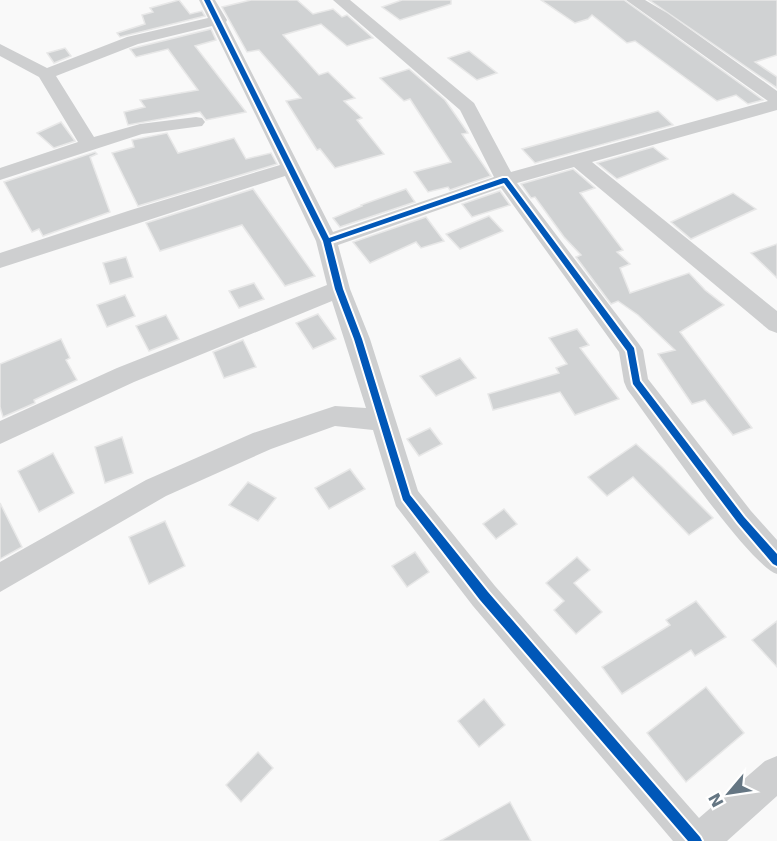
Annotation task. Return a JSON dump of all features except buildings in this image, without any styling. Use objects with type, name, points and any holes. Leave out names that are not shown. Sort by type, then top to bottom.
[{"type":"street","points":[[207,0],[219,20],[327,241],[339,289],[358,339],[406,497],[484,596],[698,841],[777,773]]},
{"type":"street","points":[[341,0],[468,107],[505,180],[631,350],[636,382],[741,519],[777,561]]},
{"type":"street","points":[[634,0],[662,16],[777,99]]},
{"type":"street","points":[[46,74],[133,40],[219,20]]},
{"type":"street","points":[[0,49],[46,74],[89,145]]},
{"type":"street","points":[[327,241],[505,180],[777,104]]},
{"type":"street","points":[[0,174],[140,129],[196,122]]},
{"type":"street","points":[[578,160],[777,324]]},
{"type":"street","points":[[0,261],[138,215],[292,168]]},
{"type":"street","points":[[0,433],[61,403],[163,359],[339,289]]},
{"type":"street","points":[[0,578],[156,488],[262,441],[334,416],[383,420]]},
{"type":"cycle path","points":[[207,0],[327,241],[339,289],[358,339],[406,497],[484,596],[696,841]]},
{"type":"cycle path","points":[[327,241],[505,180],[631,350],[636,382],[741,520],[777,561]]}]
